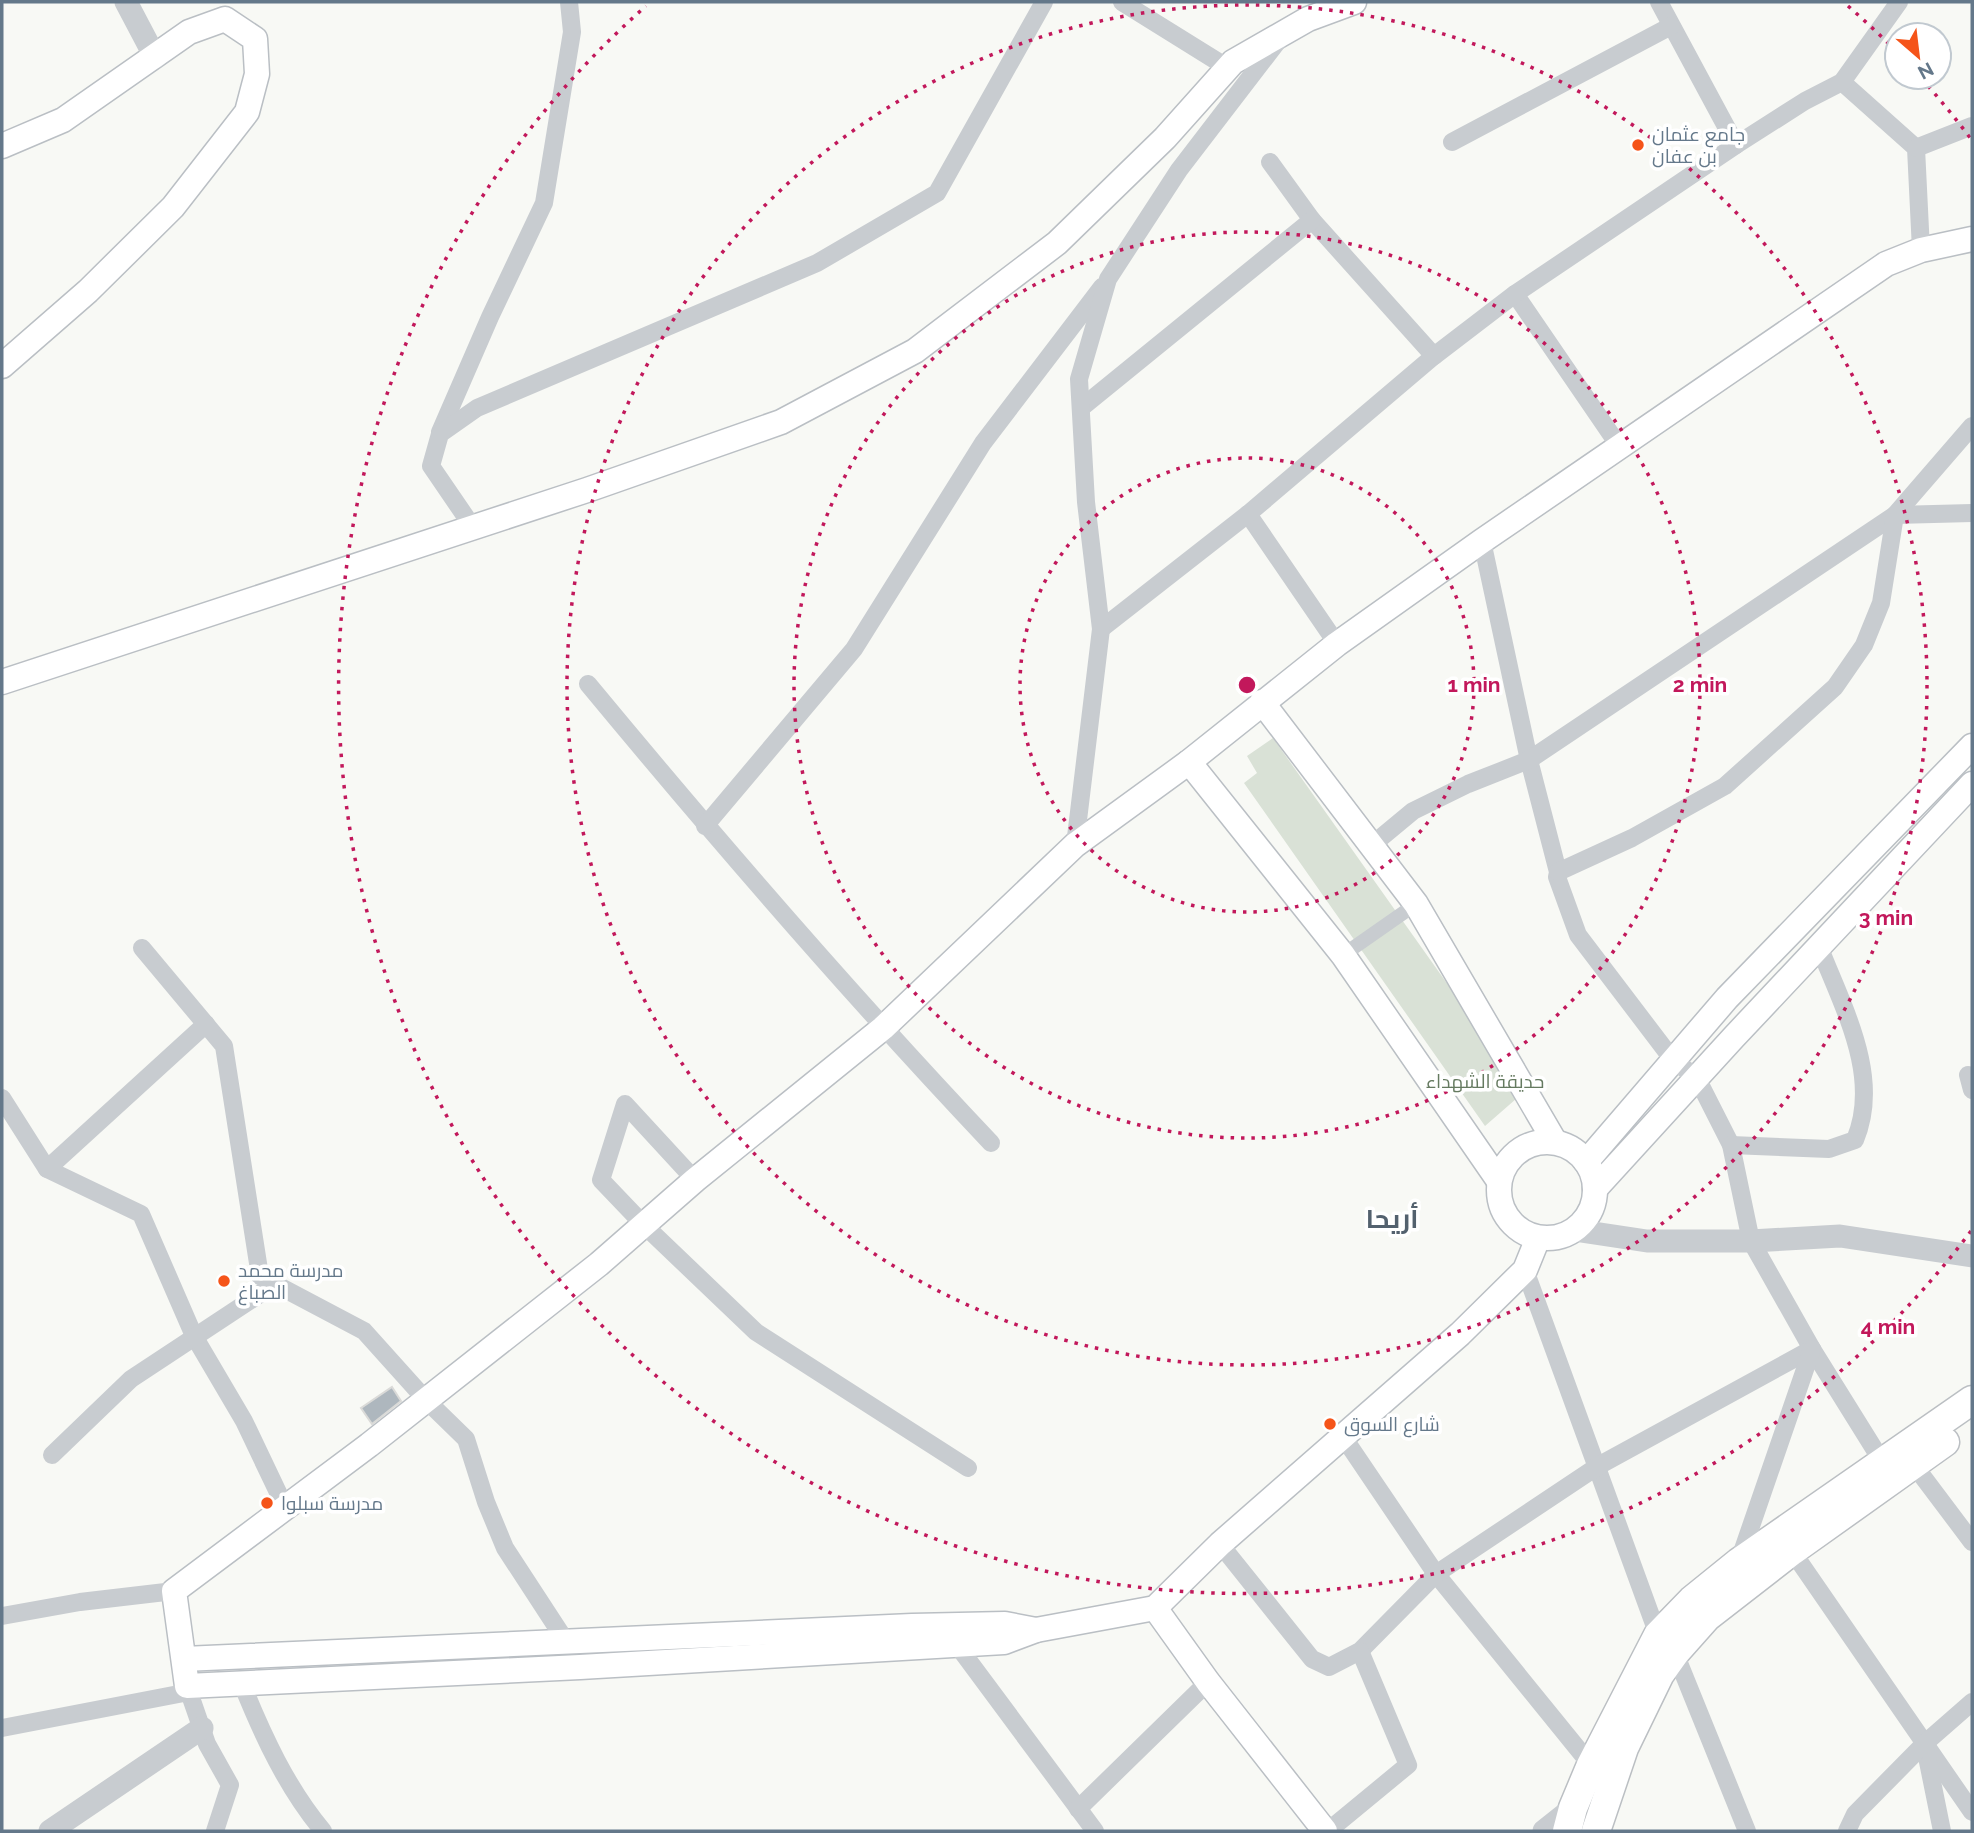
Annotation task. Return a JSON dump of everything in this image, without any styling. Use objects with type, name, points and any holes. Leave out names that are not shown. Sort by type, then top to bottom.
[{"type":"main road","points":[[2,682],[234,608],[781,422],[915,351],[1058,243],[1165,138],[1234,62],[1308,19],[1354,2]]},
{"type":"main road","points":[[2,146],[63,120],[189,32],[225,19],[255,39],[257,74],[247,112],[173,207],[88,291],[2,366]]},
{"type":"main road","points":[[1538,1238],[1525,1270],[1460,1334],[1220,1544],[1155,1608],[1036,1630],[1004,1642],[188,1689],[174,1591],[426,1400],[599,1264],[695,1181],[883,1028],[1075,845],[1189,762],[1336,644],[1886,264],[1921,250],[1972,239]]},
{"type":"main road","points":[[1262,702],[1416,904],[1555,1142]]},
{"type":"main road","points":[[1586,1162],[1737,989],[1972,746]]},
{"type":"main road","points":[[1189,762],[1343,955],[1499,1181]]},
{"type":"main road","points":[[1595,1189],[1972,784]]},
{"type":"main road","points":[[1555,1142],[1569,1147],[1586,1162],[1595,1189],[1592,1210],[1583,1223],[1554,1238],[1538,1238],[1524,1234],[1511,1224],[1502,1211],[1498,1196],[1504,1167],[1513,1155],[1526,1146],[1555,1142]]},
{"type":"main road","points":[[1570,1819],[1591,1765],[1692,1600],[1739,1562],[1972,1400]]},
{"type":"main road","points":[[1596,1831],[1624,1748],[1660,1674],[1667,1644],[1707,1618],[1792,1551],[1972,1422]]},
{"type":"main road","points":[[1155,1608],[1208,1682],[1326,1831]]},
{"type":"main road","points":[[184,1659],[912,1626],[1005,1624],[1036,1630]]},
{"type":"street","points":[[126,2],[155,57]]},
{"type":"street","points":[[472,526],[431,466],[440,434],[490,317],[544,203],[572,32],[569,2]]},
{"type":"street","points":[[440,434],[477,408],[817,263],[937,193],[1044,2]]},
{"type":"street","points":[[1122,2],[1228,68]]},
{"type":"street","points":[[1659,2],[1736,145]]},
{"type":"street","points":[[1101,629],[1248,514],[1434,356],[1515,294],[1736,145],[1805,101],[1842,82],[1899,2]]},
{"type":"street","points":[[1452,142],[1671,26]]},
{"type":"street","points":[[705,826],[854,649],[984,443],[1108,279],[1179,170],[1284,33]]},
{"type":"street","points":[[1842,82],[1916,148],[1921,250]]},
{"type":"street","points":[[1916,148],[1972,126]]},
{"type":"street","points":[[1270,162],[1312,220],[1434,356]]},
{"type":"street","points":[[1081,408],[1312,220]]},
{"type":"street","points":[[1075,845],[1101,629],[1086,502],[1079,379],[1108,279]]},
{"type":"street","points":[[1515,294],[1619,446]]},
{"type":"street","points":[[1372,845],[1413,811],[1468,784],[1529,760],[1895,515],[1972,426]]},
{"type":"street","points":[[1895,515],[1972,513]]},
{"type":"street","points":[[1248,514],[1336,644]]},
{"type":"street","points":[[1558,872],[1632,838],[1724,786],[1835,687],[1864,645],[1881,603],[1895,515]]},
{"type":"street","points":[[1482,541],[1557,877],[1578,935],[1673,1060],[1697,1078],[1731,1145],[1751,1241],[1812,1349],[1884,1463]]},
{"type":"street","points":[[588,684],[705,826],[883,1028],[991,1143]]},
{"type":"street","points":[[1343,955],[1416,904]]},
{"type":"street","points":[[1731,1145],[1829,1149],[1855,1140],[1862,1122],[1864,1100],[1860,1054],[1819,946]]},
{"type":"street","points":[[142,948],[225,1046],[260,1276],[364,1331],[426,1400],[466,1438],[486,1502],[505,1548],[567,1643]]},
{"type":"street","points":[[47,1168],[206,1024]]},
{"type":"street","points":[[2,1098],[47,1168],[141,1214],[194,1336],[244,1421],[285,1507]]},
{"type":"street","points":[[695,1181],[625,1104],[601,1180],[756,1332],[968,1468]]},
{"type":"street","points":[[1574,1230],[1647,1241],[1751,1241],[1840,1237],[1972,1256]]},
{"type":"street","points":[[1525,1270],[1667,1644],[1747,1831]]},
{"type":"street","points":[[52,1455],[131,1379],[275,1284]]},
{"type":"street","points":[[1220,1544],[1312,1658],[1329,1667],[1360,1651],[1436,1574],[1598,1466],[1812,1349]]},
{"type":"street","points":[[1739,1562],[1812,1349]]},
{"type":"street","points":[[1344,1438],[1436,1574],[1591,1765]]},
{"type":"street","points":[[1914,1465],[1972,1542]]},
{"type":"street","points":[[1792,1551],[1972,1812]]},
{"type":"street","points":[[2,1616],[80,1602],[174,1591]]},
{"type":"street","points":[[957,1645],[1095,1831]]},
{"type":"street","points":[[1326,1831],[1408,1765],[1360,1651]]},
{"type":"street","points":[[1078,1809],[1208,1682]]},
{"type":"street","points":[[242,1684],[262,1736],[309,1814],[323,1831]]},
{"type":"street","points":[[2,1728],[188,1689],[207,1744],[230,1785],[215,1831]]},
{"type":"street","points":[[1847,1831],[1855,1814],[1924,1744],[1972,1702]]},
{"type":"street","points":[[50,1831],[202,1728]]},
{"type":"street","points":[[1924,1744],[1942,1831]]},
{"type":"street","points":[[1544,1831],[1570,1819]]},
{"type":"green space","name":"حديقة الشهداء","points":[[1273,738],[1524,1092],[1485,1126],[1244,783],[1257,773],[1247,756]]},
{"type":"building","points":[[392,1387],[401,1401],[372,1424],[361,1408]]},
{"type":"place","name":"جامع عثمان بن عفان","points":[[1638,145]]},
{"type":"place","name":"مدرسة محمد الصباغ","points":[[224,1281]]},
{"type":"place","name":"شارع السوق","points":[[1330,1424]]},
{"type":"place","name":"مدرسة سبلوا","points":[[267,1503]]},
{"type":"district","name":"أريحا","points":[[1392,1219]]}]
